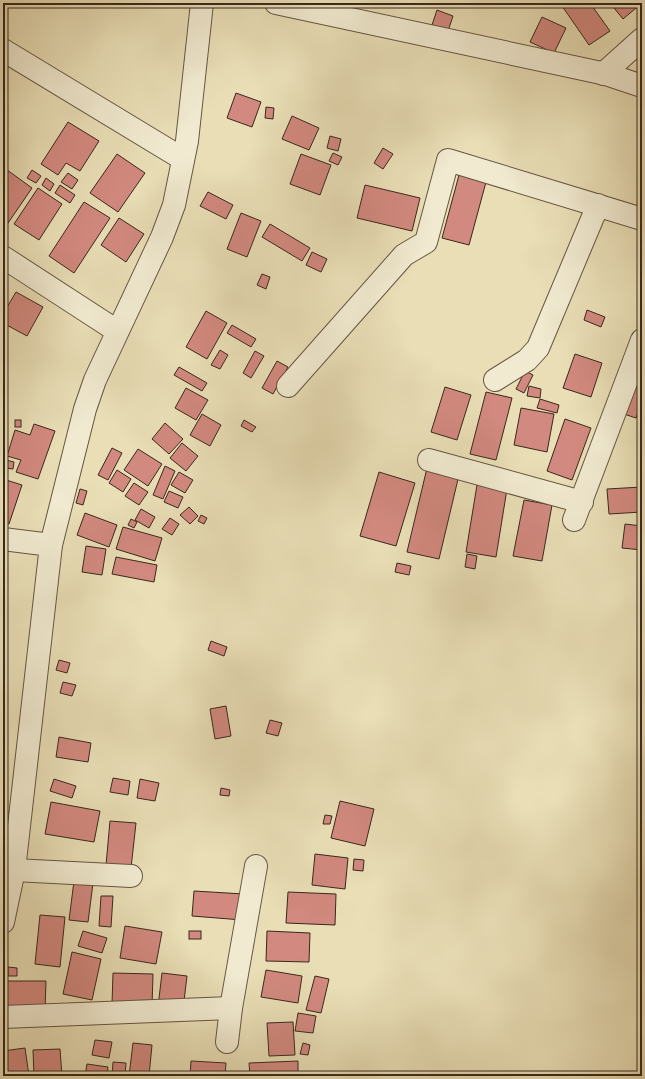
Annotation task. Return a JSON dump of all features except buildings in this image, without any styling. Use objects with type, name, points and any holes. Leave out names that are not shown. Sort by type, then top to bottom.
[{"type":"street","points":[[3,922],[14,870],[52,545],[85,409],[95,380],[162,237],[174,205],[187,141],[202,3]]},
{"type":"street","points":[[276,3],[603,74],[642,86]]},
{"type":"street","points":[[603,74],[642,39]]},
{"type":"street","points":[[3,50],[183,159]]},
{"type":"street","points":[[288,386],[404,255],[426,242],[448,160],[642,219]]},
{"type":"street","points":[[496,380],[527,360],[538,348],[598,205]]},
{"type":"street","points":[[3,257],[117,331]]},
{"type":"street","points":[[429,460],[578,511],[642,340]]},
{"type":"street","points":[[3,539],[52,545]]},
{"type":"street","points":[[227,1042],[231,1008],[256,866]]},
{"type":"street","points":[[14,870],[131,876]]},
{"type":"street","points":[[3,1017],[231,1008]]}]
